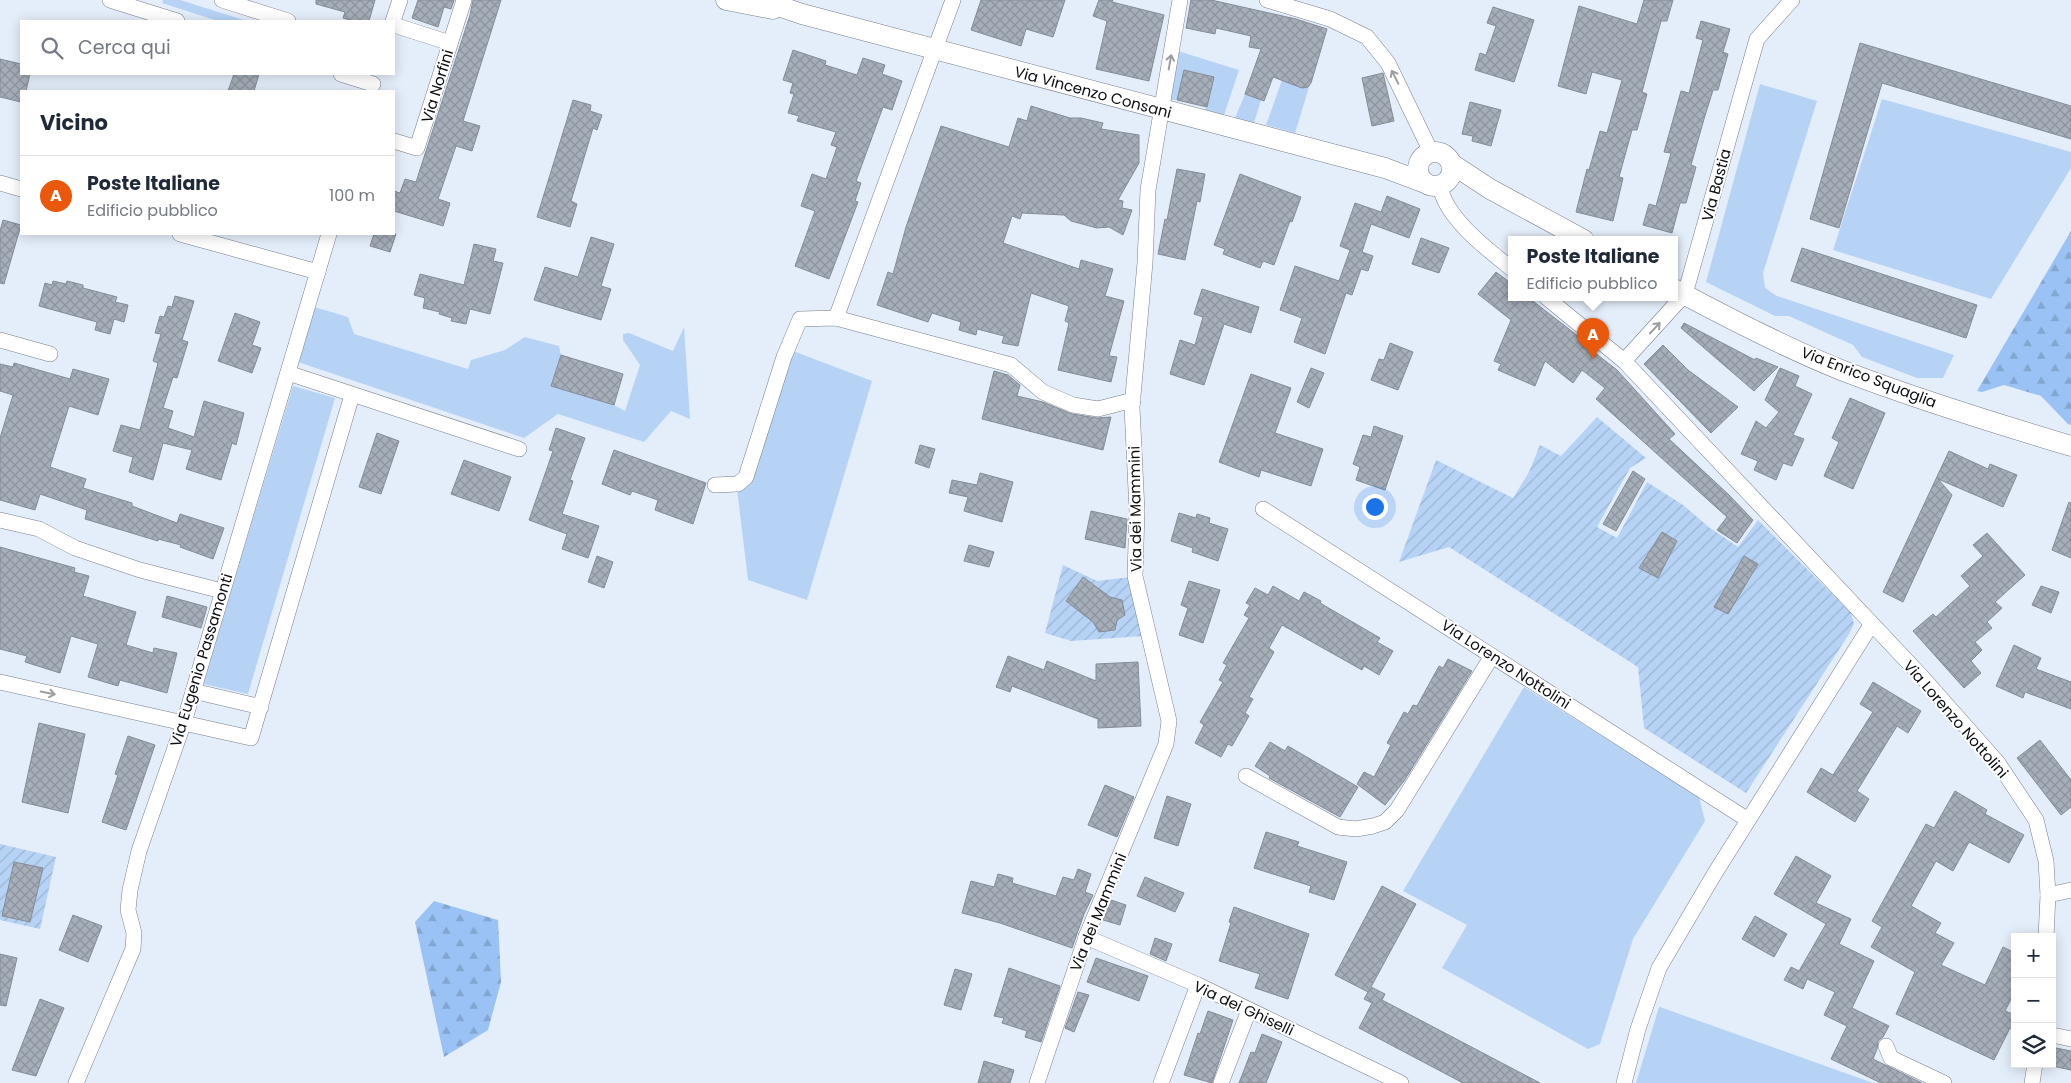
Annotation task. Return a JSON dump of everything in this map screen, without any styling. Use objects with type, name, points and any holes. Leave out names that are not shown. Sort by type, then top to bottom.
[{"type":"street","points":[[110,0],[149,6],[175,20]]},
{"type":"street","points":[[222,0],[285,20]]},
{"type":"street","points":[[393,20],[400,0]]},
{"type":"street","name":"Via Norfini","points":[[395,141],[417,148],[464,0]]},
{"type":"street","name":"Via Vincenzo Consani","points":[[726,0],[804,7]]},
{"type":"street","name":"Via Vincenzo Consani","points":[[761,0],[804,7],[935,50],[1161,110],[1385,168],[1441,178]]},
{"type":"street","points":[[836,318],[953,0]]},
{"type":"street","name":"Via dei Mammini","points":[[1037,1083],[1086,937],[1166,744],[1169,721],[1135,576],[1137,510],[1133,400],[1145,263],[1148,190],[1180,0]]},
{"type":"street","points":[[1267,0],[1330,19],[1367,37],[1388,63],[1415,122],[1426,156],[1419,174],[1483,185],[1577,236]]},
{"type":"street","name":"Via Bastia","points":[[1680,292],[1757,39],[1792,0]]},
{"type":"street","points":[[395,25],[450,43]]},
{"type":"street","points":[[345,75],[374,83]]},
{"type":"street","points":[[1426,156],[1442,154],[1449,160],[1441,178],[1441,195],[1456,218],[1508,265]]},
{"type":"street","name":"Via Vincenzo Consani","points":[[1385,168],[1404,166],[1426,156]]},
{"type":"street","points":[[0,182],[20,189]]},
{"type":"street","points":[[184,235],[318,272]]},
{"type":"street","name":"Via Eugenio Passamonti","points":[[76,1083],[133,949],[134,933],[128,910],[132,880],[139,851],[184,722],[329,235]]},
{"type":"street","name":"Via Enrico Squaglia","points":[[1680,292],[1738,322],[1839,369],[1908,395],[2071,446]]},
{"type":"street","name":"Via Lorenzo Nottolini","points":[[1550,301],[1624,362],[1923,678],[1998,763],[2036,820],[2046,861],[2048,895],[2046,933]]},
{"type":"street","name":"Via Bastia","points":[[1624,362],[1673,301]]},
{"type":"street","points":[[715,485],[738,484],[746,477],[784,357],[800,319],[836,318],[1011,365],[1043,392],[1073,406],[1098,410],[1133,400]]},
{"type":"street","points":[[0,340],[50,354]]},
{"type":"street","points":[[288,374],[519,449]]},
{"type":"street","points":[[0,682],[251,738],[352,395]]},
{"type":"street","name":"Via Lorenzo Nottolini","points":[[1263,509],[1748,820]]},
{"type":"street","points":[[0,520],[39,529],[75,548],[140,570],[222,591]]},
{"type":"street","points":[[1624,1083],[1638,1029],[1659,968],[1748,820],[1871,625]]},
{"type":"street","points":[[1246,776],[1338,827],[1356,829],[1385,822],[1397,810],[1492,656]]},
{"type":"street","points":[[193,691],[260,707]]},
{"type":"street","points":[[2048,895],[2071,890]]},
{"type":"street","name":"Via dei Ghiselli","points":[[1086,937],[1198,985],[1401,1083]]},
{"type":"street","points":[[1161,1083],[1198,985]]},
{"type":"street","points":[[1221,1083],[1248,1010]]},
{"type":"street","points":[[2056,1035],[2071,1039]]},
{"type":"street","points":[[1886,1046],[1891,1058],[1944,1083]]},
{"type":"street","points":[[2032,1083],[2034,1068]]},
{"type":"shaded area","points":[[163,0],[180,0],[244,20],[215,20],[162,3]]},
{"type":"shaded area","points":[[1178,51],[1239,70],[1224,115],[1205,111],[1213,77],[1184,71],[1177,100],[1168,100]]},
{"type":"shaded area","points":[[1282,80],[1310,84],[1295,133],[1266,125]]},
{"type":"shaded area","points":[[1760,84],[1817,101],[1763,273],[1765,288],[1777,296],[1954,355],[1943,378],[1917,378],[1862,357],[1853,345],[1789,316],[1775,316],[1706,282]]},
{"type":"shaded area","points":[[1245,94],[1261,100],[1254,123],[1235,118]]},
{"type":"shaded area","points":[[1882,99],[2071,152],[2071,168],[1991,299],[1833,250]]},
{"type":"shaded area","points":[[314,307],[348,317],[354,334],[468,369],[471,360],[505,350],[525,337],[559,346],[561,355],[551,386],[614,405],[625,411],[640,365],[623,340],[623,334],[629,333],[673,351],[684,327],[690,419],[671,411],[644,442],[558,414],[524,438],[298,362]]},
{"type":"shaded area","points":[[793,351],[872,381],[807,600],[748,580],[737,489]]},
{"type":"shaded area","points":[[293,386],[335,398],[248,694],[203,684]]},
{"type":"shaded area","points":[[1597,417],[1646,458],[1630,468],[1597,527],[1617,538],[1647,482],[1683,505],[1710,528],[1738,547],[1758,520],[1851,613],[1854,624],[1849,634],[1746,793],[1644,728],[1638,667],[1449,547],[1399,562],[1436,460],[1513,498],[1529,472],[1540,445],[1561,456]]},
{"type":"shaded area","points":[[1063,565],[1097,581],[1131,577],[1144,636],[1071,641],[1045,633]]},
{"type":"shaded area","points":[[1524,687],[1699,797],[1705,821],[1633,939],[1600,1044],[1588,1049],[1442,968],[1467,925],[1403,891]]},
{"type":"shaded area","points":[[0,844],[56,857],[40,929],[0,920]]},
{"type":"shaded area","points":[[1660,1007],[1873,1083],[1636,1083]]},
{"type":"green space","points":[[2071,231],[2071,425],[2041,396],[2004,385],[1982,392],[1977,391]]},
{"type":"green space","points":[[434,901],[498,920],[501,982],[488,1030],[444,1057],[415,922]]},
{"type":"building","points":[[316,0],[375,0],[369,20],[343,18],[345,12],[316,4]]},
{"type":"building","points":[[418,0],[454,0],[451,9],[444,7],[438,27],[412,18]]},
{"type":"building","points":[[473,0],[501,0],[463,121],[480,126],[472,151],[456,146],[438,199],[450,203],[443,226],[395,211],[395,191],[400,193],[405,179],[416,182],[470,15]]},
{"type":"building","points":[[981,0],[1065,0],[1053,37],[1026,29],[1021,46],[971,30]]},
{"type":"building","points":[[1099,0],[1113,0],[1112,2],[1164,15],[1149,81],[1096,69],[1107,21],[1093,16]]},
{"type":"building","points":[[1191,0],[1211,0],[1296,19],[1327,29],[1311,83],[1308,87],[1302,88],[1273,77],[1264,101],[1245,94],[1261,49],[1249,47],[1251,36],[1216,28],[1215,34],[1186,28]]},
{"type":"building","points":[[1644,0],[1673,0],[1667,21],[1661,21],[1642,92],[1647,94],[1637,130],[1632,130],[1619,177],[1623,178],[1613,221],[1576,212],[1587,169],[1589,170],[1600,131],[1607,133],[1622,80],[1592,72],[1586,94],[1558,86],[1579,6],[1637,24]]},
{"type":"building","points":[[1493,7],[1534,20],[1514,82],[1475,70],[1480,53],[1486,55],[1496,26],[1487,23]]},
{"type":"building","points":[[1701,21],[1730,29],[1723,52],[1728,54],[1718,90],[1713,90],[1691,165],[1696,167],[1686,203],[1680,203],[1672,233],[1643,225],[1649,204],[1656,206],[1671,153],[1664,152],[1681,91],[1689,93],[1703,40],[1696,38]]},
{"type":"building","points":[[1860,43],[2071,106],[2071,139],[1882,83],[1839,228],[1810,219]]},
{"type":"building","points":[[793,50],[826,61],[825,65],[857,75],[863,58],[885,65],[882,74],[902,81],[892,110],[883,107],[856,181],[861,183],[855,201],[858,202],[829,279],[795,266],[815,211],[801,206],[812,174],[826,179],[837,147],[831,145],[836,132],[797,121],[799,116],[788,113],[794,94],[790,93],[793,83],[783,80]]},
{"type":"building","points":[[0,59],[20,64],[20,75],[30,75],[26,90],[20,90],[20,102],[0,97]]},
{"type":"building","points":[[1184,70],[1214,77],[1207,107],[1177,100]]},
{"type":"building","points":[[1383,73],[1394,121],[1372,126],[1362,78]]},
{"type":"building","points":[[234,75],[259,75],[254,90],[228,90]]},
{"type":"building","points":[[573,100],[591,105],[590,111],[602,115],[597,130],[593,128],[571,201],[577,204],[570,227],[537,217]]},
{"type":"building","points":[[1470,102],[1501,110],[1491,146],[1472,141],[1473,136],[1462,134]]},
{"type":"building","points":[[1031,106],[1070,118],[1081,118],[1103,123],[1101,129],[1139,135],[1139,163],[1118,200],[1123,201],[1122,208],[1132,210],[1123,235],[1109,227],[1097,228],[1071,221],[1064,215],[1022,213],[1020,219],[1012,216],[1003,243],[1079,269],[1081,260],[1113,269],[1105,296],[1124,301],[1109,356],[1117,357],[1111,382],[1058,370],[1069,323],[1065,321],[1069,306],[1031,293],[1018,346],[1002,343],[1004,336],[977,329],[976,335],[959,330],[961,322],[932,313],[928,322],[877,305],[888,272],[893,274],[906,227],[941,126],[1009,147],[1018,118],[1027,121]]},
{"type":"building","points":[[1177,169],[1205,174],[1200,202],[1197,201],[1185,260],[1158,254]]},
{"type":"building","points":[[1240,174],[1301,197],[1274,265],[1263,261],[1260,268],[1223,254],[1225,249],[1214,245]]},
{"type":"building","points":[[1387,196],[1420,209],[1409,238],[1371,224],[1362,252],[1373,256],[1368,271],[1361,269],[1352,295],[1346,293],[1325,354],[1294,342],[1302,318],[1280,310],[1295,266],[1339,281],[1350,250],[1340,246],[1355,203],[1381,212]]},
{"type":"building","points":[[3,220],[20,225],[4,284],[0,283],[0,231]]},
{"type":"building","points":[[396,234],[390,252],[370,246],[374,235]]},
{"type":"building","points":[[591,237],[614,244],[601,286],[611,289],[601,320],[534,300],[545,267],[578,277]]},
{"type":"building","points":[[1421,238],[1449,248],[1439,273],[1412,264]]},
{"type":"building","points":[[474,244],[496,249],[493,261],[503,263],[490,314],[470,309],[466,324],[451,321],[452,318],[439,314],[440,312],[423,308],[425,298],[414,295],[420,274],[464,285]]},
{"type":"building","points":[[1802,248],[1977,305],[1966,338],[1791,281]]},
{"type":"building","points":[[1496,272],[1508,281],[1508,301],[1533,301],[1587,343],[1585,345],[1617,370],[1675,434],[1669,439],[1753,520],[1737,543],[1717,530],[1727,517],[1596,399],[1605,388],[1582,370],[1573,383],[1545,361],[1535,386],[1498,370],[1501,364],[1494,361],[1511,320],[1478,294]]},
{"type":"building","points":[[53,281],[66,284],[67,281],[83,285],[83,288],[117,297],[115,302],[128,305],[124,322],[114,319],[110,334],[95,330],[97,322],[39,306],[45,283],[52,285]]},
{"type":"building","points":[[1202,289],[1259,307],[1251,333],[1224,324],[1204,385],[1170,374],[1180,340],[1195,345],[1203,317],[1194,314]]},
{"type":"building","points":[[175,296],[194,301],[182,340],[188,342],[177,378],[173,377],[163,408],[173,411],[168,428],[194,437],[204,401],[244,413],[236,445],[232,443],[221,480],[186,469],[192,450],[163,443],[153,480],[129,472],[133,457],[113,451],[121,425],[140,430],[158,363],[153,361],[161,334],[155,333],[160,316],[164,317],[168,306],[172,307]]},
{"type":"building","points":[[235,313],[260,322],[252,345],[261,348],[252,373],[218,361]]},
{"type":"building","points":[[1684,323],[1755,360],[1756,358],[1778,367],[1754,391],[1681,328]]},
{"type":"building","points":[[1390,343],[1413,352],[1398,390],[1371,380],[1379,359],[1384,360]]},
{"type":"building","points":[[1663,345],[1688,370],[1738,407],[1711,433],[1644,364]]},
{"type":"building","points":[[561,355],[623,374],[614,405],[551,386]]},
{"type":"building","points":[[14,363],[70,379],[73,369],[109,379],[98,415],[69,406],[50,467],[86,479],[83,488],[132,503],[132,506],[177,523],[180,514],[224,528],[213,559],[180,547],[181,545],[158,539],[158,541],[85,519],[87,510],[40,494],[35,510],[0,500],[0,438],[13,395],[0,391],[0,364],[13,367]]},
{"type":"building","points":[[1311,368],[1324,373],[1309,408],[1297,402]]},
{"type":"building","points":[[1780,368],[1799,376],[1795,386],[1812,394],[1793,435],[1804,439],[1792,466],[1783,463],[1776,480],[1754,470],[1758,461],[1741,454],[1756,421],[1766,428],[1779,412],[1765,400]]},
{"type":"building","points":[[994,371],[1008,375],[1020,385],[1017,396],[1043,402],[1072,414],[1097,418],[1111,417],[1103,450],[982,419]]},
{"type":"building","points":[[1251,374],[1291,388],[1275,433],[1323,449],[1311,486],[1261,470],[1259,477],[1219,462]]},
{"type":"building","points":[[1850,398],[1885,413],[1853,489],[1824,476],[1839,442],[1832,438]]},
{"type":"building","points":[[1374,426],[1403,436],[1385,490],[1356,480],[1360,467],[1353,464],[1363,435],[1371,437]]},
{"type":"building","points":[[556,428],[585,438],[570,480],[573,481],[562,514],[599,526],[588,558],[562,549],[567,534],[529,520],[553,451],[549,450]]},
{"type":"building","points":[[377,433],[399,441],[381,494],[359,487]]},
{"type":"building","points":[[920,445],[935,449],[929,468],[915,463]]},
{"type":"building","points":[[614,450],[706,483],[693,524],[655,510],[658,500],[632,491],[630,495],[602,484]]},
{"type":"building","points":[[1949,451],[1988,469],[1990,464],[2017,475],[2003,507],[1938,479],[1952,495],[1903,602],[1883,592]]},
{"type":"building","points":[[464,460],[511,477],[499,511],[451,494]]},
{"type":"building","points":[[1633,471],[1645,479],[1616,531],[1603,524]]},
{"type":"building","points":[[980,473],[1013,482],[1002,522],[964,511],[968,497],[949,493],[952,480],[977,485]]},
{"type":"building","points":[[2069,502],[2071,503],[2071,558],[2052,550]]},
{"type":"building","points":[[1091,511],[1127,519],[1125,548],[1085,539]]},
{"type":"building","points":[[1179,513],[1196,518],[1197,514],[1210,518],[1209,523],[1228,529],[1218,561],[1192,552],[1193,548],[1171,541]]},
{"type":"building","points":[[1662,532],[1677,541],[1658,578],[1639,568]]},
{"type":"building","points":[[1987,533],[2025,575],[1995,602],[2002,608],[1987,622],[1992,628],[1975,642],[1982,650],[1971,661],[1981,673],[1964,688],[1913,631],[1933,614],[1936,617],[1970,586],[1961,576],[1983,556],[1973,545]]},
{"type":"building","points":[[969,545],[994,552],[989,567],[964,561]]},
{"type":"building","points":[[0,547],[75,568],[74,572],[89,576],[83,596],[136,612],[126,645],[153,653],[154,648],[177,653],[167,693],[120,680],[118,686],[88,677],[98,644],[71,636],[60,673],[25,662],[27,656],[0,649]]},
{"type":"building","points":[[597,556],[613,562],[604,588],[588,582]]},
{"type":"building","points":[[1744,556],[1758,564],[1728,614],[1714,607]]},
{"type":"building","points":[[1083,577],[1110,597],[1122,600],[1125,615],[1117,620],[1115,630],[1099,632],[1093,622],[1066,601]]},
{"type":"building","points":[[1189,581],[1220,590],[1203,643],[1179,635],[1188,608],[1181,605]]},
{"type":"building","points":[[1273,586],[1299,601],[1304,592],[1321,601],[1320,603],[1380,638],[1377,642],[1393,651],[1379,675],[1364,666],[1362,670],[1282,625],[1269,648],[1274,652],[1249,697],[1253,699],[1245,713],[1249,716],[1232,746],[1228,744],[1221,757],[1195,743],[1204,725],[1200,722],[1223,682],[1219,680],[1227,665],[1223,663],[1249,618],[1244,615],[1250,605],[1246,603],[1255,588],[1268,595]]},
{"type":"building","points":[[2041,586],[2059,592],[2051,613],[2032,605]]},
{"type":"building","points":[[167,596],[207,607],[201,628],[162,617]]},
{"type":"building","points":[[2014,645],[2041,658],[2036,669],[2071,682],[2071,709],[2025,692],[2023,698],[1996,686]]},
{"type":"building","points":[[1008,656],[1044,670],[1047,661],[1096,681],[1096,664],[1138,662],[1141,726],[1098,728],[1098,719],[1012,686],[1010,692],[996,687]]},
{"type":"building","points":[[1448,659],[1472,671],[1404,781],[1385,805],[1357,784],[1364,772],[1374,777],[1391,745],[1387,743],[1404,712],[1408,714],[1413,705],[1417,706],[1439,666],[1443,668]]},
{"type":"building","points":[[1873,682],[1921,711],[1908,733],[1897,726],[1857,791],[1869,799],[1855,822],[1807,792],[1821,768],[1833,775],[1873,712],[1860,704]]},
{"type":"building","points":[[39,723],[85,734],[68,813],[22,802]]},
{"type":"building","points":[[128,736],[155,745],[126,830],[102,822],[118,775],[115,774]]},
{"type":"building","points":[[2040,740],[2071,780],[2071,807],[2061,815],[2017,758]]},
{"type":"building","points":[[1270,742],[1285,751],[1288,746],[1358,787],[1340,817],[1269,778],[1270,776],[1255,766]]},
{"type":"building","points":[[1105,785],[1134,797],[1117,837],[1088,825]]},
{"type":"building","points":[[1955,791],[1987,810],[1985,814],[2024,835],[2009,863],[1969,842],[1953,871],[1936,861],[1911,906],[1941,923],[1935,933],[1954,943],[1941,965],[1985,985],[2003,947],[2011,951],[2011,999],[2005,1011],[2011,1013],[2011,1028],[1994,1060],[1896,1014],[1915,972],[1871,947],[1882,927],[1872,921],[1926,824],[1934,828]]},
{"type":"building","points":[[1167,796],[1191,804],[1178,846],[1154,838]]},
{"type":"building","points":[[1266,832],[1299,842],[1297,846],[1347,862],[1334,900],[1309,892],[1311,886],[1254,868]]},
{"type":"building","points":[[1796,856],[1831,876],[1816,903],[1851,919],[1839,944],[1874,961],[1852,1008],[1889,1026],[1883,1037],[1878,1041],[1873,1059],[1922,1083],[1881,1083],[1831,1059],[1847,1026],[1824,1015],[1835,992],[1807,979],[1803,989],[1784,980],[1791,967],[1799,971],[1826,924],[1774,894]]},
{"type":"building","points":[[14,862],[43,868],[30,922],[2,916]]},
{"type":"building","points":[[1078,869],[1091,874],[1085,892],[1093,895],[1072,948],[1000,923],[962,913],[971,881],[994,887],[998,874],[1013,878],[1012,883],[1056,896],[1063,877],[1074,880]]},
{"type":"building","points":[[1145,877],[1184,893],[1175,912],[1137,896]]},
{"type":"building","points":[[1382,886],[1416,904],[1371,987],[1385,994],[1382,1000],[1540,1083],[1463,1083],[1359,1028],[1372,1003],[1364,999],[1368,992],[1335,975]]},
{"type":"building","points":[[1111,900],[1126,905],[1120,925],[1103,920]]},
{"type":"building","points":[[1234,907],[1309,934],[1288,999],[1255,988],[1260,974],[1219,961]]},
{"type":"building","points":[[73,915],[102,926],[88,962],[59,950]]},
{"type":"building","points":[[1755,916],[1787,934],[1774,957],[1742,939]]},
{"type":"building","points":[[1155,938],[1172,944],[1166,961],[1150,954]]},
{"type":"building","points":[[0,954],[17,958],[6,1006],[0,1005]]},
{"type":"building","points":[[1096,958],[1148,976],[1139,1001],[1087,982]]},
{"type":"building","points":[[1009,968],[1060,986],[1041,1042],[1025,1037],[1027,1031],[1002,1023],[1004,1018],[994,1016]]},
{"type":"building","points":[[955,969],[972,974],[961,1010],[944,1005]]},
{"type":"building","points":[[1078,992],[1089,995],[1074,1032],[1065,1028]]},
{"type":"building","points":[[40,999],[64,1008],[36,1076],[12,1070]]},
{"type":"building","points":[[1208,1011],[1233,1020],[1212,1083],[1184,1075],[1198,1033],[1200,1034]]},
{"type":"building","points":[[1262,1034],[1282,1042],[1266,1083],[1239,1083],[1251,1052],[1255,1053]]},
{"type":"building","points":[[2056,1048],[2071,1051],[2071,1070],[2056,1067]]},
{"type":"building","points":[[984,1061],[1014,1070],[1010,1083],[978,1083]]},
{"type":"place","name":"Poste Italiane","points":[[1593,359]]}]
